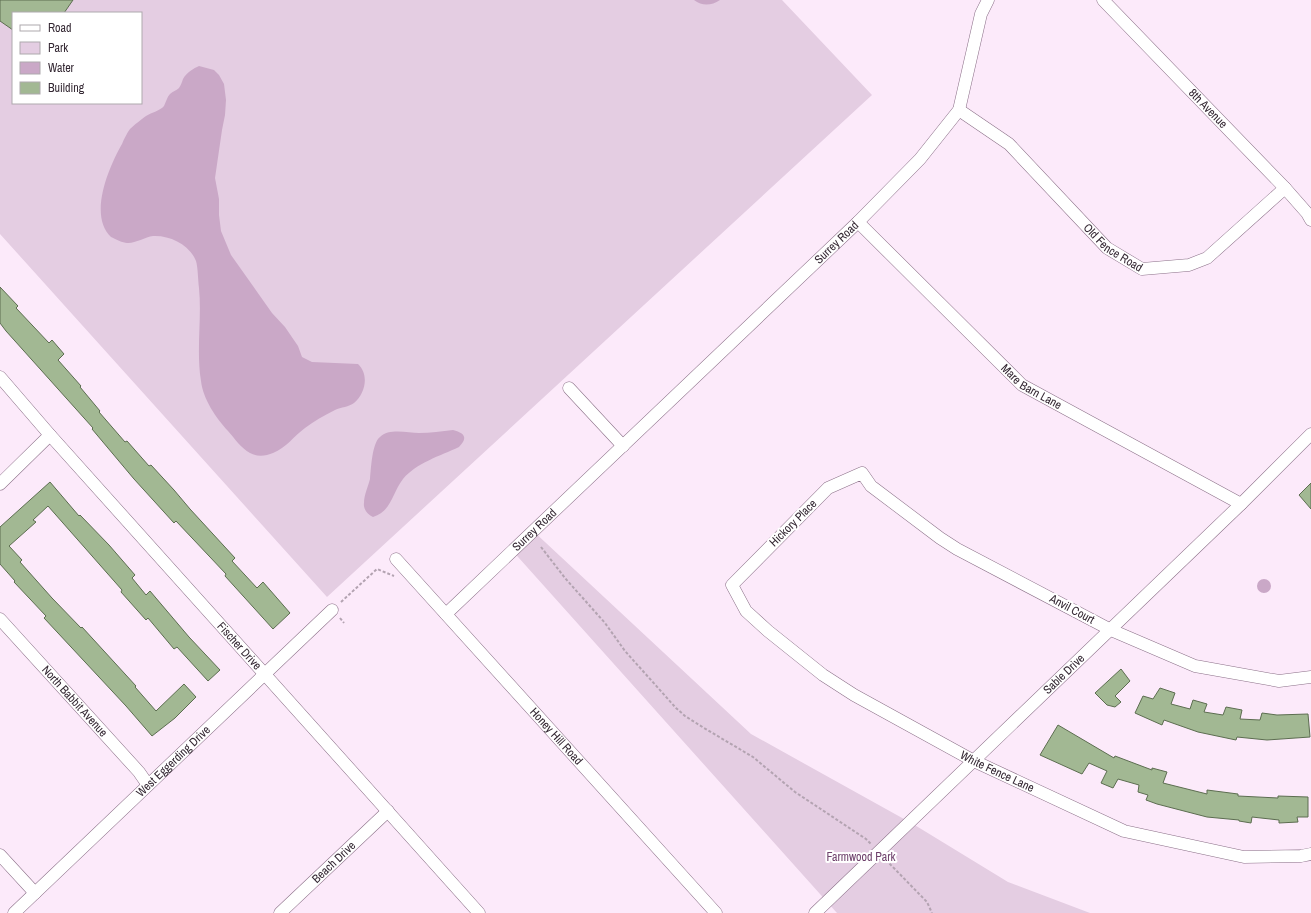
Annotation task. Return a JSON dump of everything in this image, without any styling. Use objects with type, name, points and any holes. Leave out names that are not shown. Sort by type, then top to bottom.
[{"type":"street","name":"Surrey Road","points":[[446,614],[858,222],[920,160],[959,110],[981,14],[988,0]]},
{"type":"street","name":"8th Avenue","points":[[1103,0],[1286,188],[1311,220]]},
{"type":"street","name":"Old Fence Road","points":[[959,110],[1009,144],[1107,248],[1142,269],[1189,265],[1207,258],[1286,188]]},
{"type":"street","name":"Mare Barn Lane","points":[[858,222],[1022,385],[1241,504]]},
{"type":"street","name":"Fischer Drive","points":[[0,377],[50,436],[479,913]]},
{"type":"street","points":[[569,388],[623,446]]},
{"type":"street","name":"Sable Drive","points":[[815,913],[1111,630],[1311,434]]},
{"type":"street","points":[[0,484],[50,436]]},
{"type":"street","name":"Hickory Place","points":[[732,585],[828,488],[862,473]]},
{"type":"street","name":"Anvil Court","points":[[862,473],[871,486],[957,549],[1111,630],[1195,666],[1279,681],[1311,677]]},
{"type":"street","name":"Honey Hill Road","points":[[396,559],[716,913]]},
{"type":"street","name":"White Fence Lane","points":[[732,585],[746,611],[768,631],[823,675],[854,695],[974,761],[1124,831],[1244,857],[1301,856],[1311,854]]},
{"type":"street","name":"West Eggerding Drive","points":[[14,913],[332,610]]},
{"type":"street","name":"North Babbit Avenue","points":[[0,619],[139,772],[148,785]]},
{"type":"street","name":"Beach Drive","points":[[280,913],[388,811]]},
{"type":"street","points":[[0,854],[35,893]]},
{"type":"path","points":[[541,547],[565,578],[605,622],[625,651],[685,716],[753,757],[795,792],[866,839]]},
{"type":"path","points":[[332,610],[377,569],[396,576]]},
{"type":"path","points":[[890,863],[926,902],[932,913]]},
{"type":"green space","points":[[0,0],[782,0],[872,95],[327,597],[0,234]]},
{"type":"green space","name":"Farmwood Park","points":[[531,529],[751,734],[913,824],[1008,882],[1090,913],[837,913],[510,548]]},
{"type":"water","points":[[694,0],[720,0],[707,4]]},
{"type":"water","points":[[199,66],[214,70],[224,84],[226,100],[225,115],[215,178],[219,199],[221,231],[231,255],[272,313],[285,327],[298,346],[302,357],[312,362],[358,364],[364,373],[365,378],[365,384],[361,394],[354,403],[335,410],[308,425],[278,451],[259,456],[247,451],[241,446],[223,426],[204,395],[199,358],[200,300],[197,264],[193,255],[179,242],[166,237],[153,236],[130,243],[119,241],[111,237],[104,228],[101,216],[103,191],[107,178],[129,131],[146,116],[162,108],[169,95],[179,88],[186,75]]},
{"type":"water","points":[[453,430],[463,434],[464,441],[462,444],[459,447],[421,464],[408,473],[399,484],[388,506],[373,517],[369,515],[365,510],[364,505],[370,479],[371,463],[377,440],[384,434],[393,432],[423,433]]},
{"type":"water","points":[[1264,579],[1269,581],[1271,586],[1269,591],[1264,593],[1259,591],[1257,586],[1259,581]]},
{"type":"building","points":[[0,0],[73,0],[65,12],[12,12],[12,29],[0,21]]},
{"type":"building","points":[[0,287],[18,306],[16,308],[49,343],[52,340],[64,354],[58,360],[81,386],[80,387],[100,411],[99,412],[125,442],[127,441],[149,466],[151,465],[174,490],[235,558],[232,561],[257,588],[263,582],[290,613],[273,629],[225,576],[226,574],[176,521],[174,523],[134,479],[92,429],[93,428],[6,331],[0,323]]},
{"type":"building","points":[[50,482],[79,516],[80,515],[109,545],[135,575],[132,578],[146,595],[150,591],[189,637],[220,670],[208,681],[177,647],[174,649],[148,618],[146,620],[121,592],[122,590],[48,506],[33,520],[36,522],[9,546],[22,560],[20,562],[52,598],[81,628],[82,627],[136,686],[135,687],[156,711],[184,684],[196,697],[175,718],[152,736],[44,618],[46,616],[14,582],[15,581],[0,564],[0,527]]},
{"type":"building","points":[[1311,483],[1311,509],[1299,495]]},
{"type":"building","points":[[1121,669],[1130,681],[1115,696],[1121,702],[1115,707],[1107,705],[1095,693]]},
{"type":"building","points":[[1160,688],[1175,693],[1171,704],[1190,709],[1193,700],[1207,704],[1204,712],[1223,715],[1226,707],[1242,710],[1240,719],[1260,720],[1262,713],[1277,715],[1308,714],[1310,737],[1267,740],[1237,737],[1236,740],[1198,732],[1164,720],[1162,725],[1135,713],[1143,696],[1153,699]]},
{"type":"building","points":[[1058,725],[1114,758],[1115,756],[1152,770],[1152,768],[1167,772],[1163,783],[1207,794],[1207,790],[1238,794],[1238,796],[1278,798],[1278,796],[1308,797],[1308,817],[1297,817],[1298,822],[1279,823],[1279,820],[1252,817],[1251,823],[1239,820],[1207,817],[1146,800],[1148,795],[1138,792],[1139,785],[1118,779],[1113,788],[1101,783],[1107,771],[1089,763],[1082,774],[1040,755]]}]
